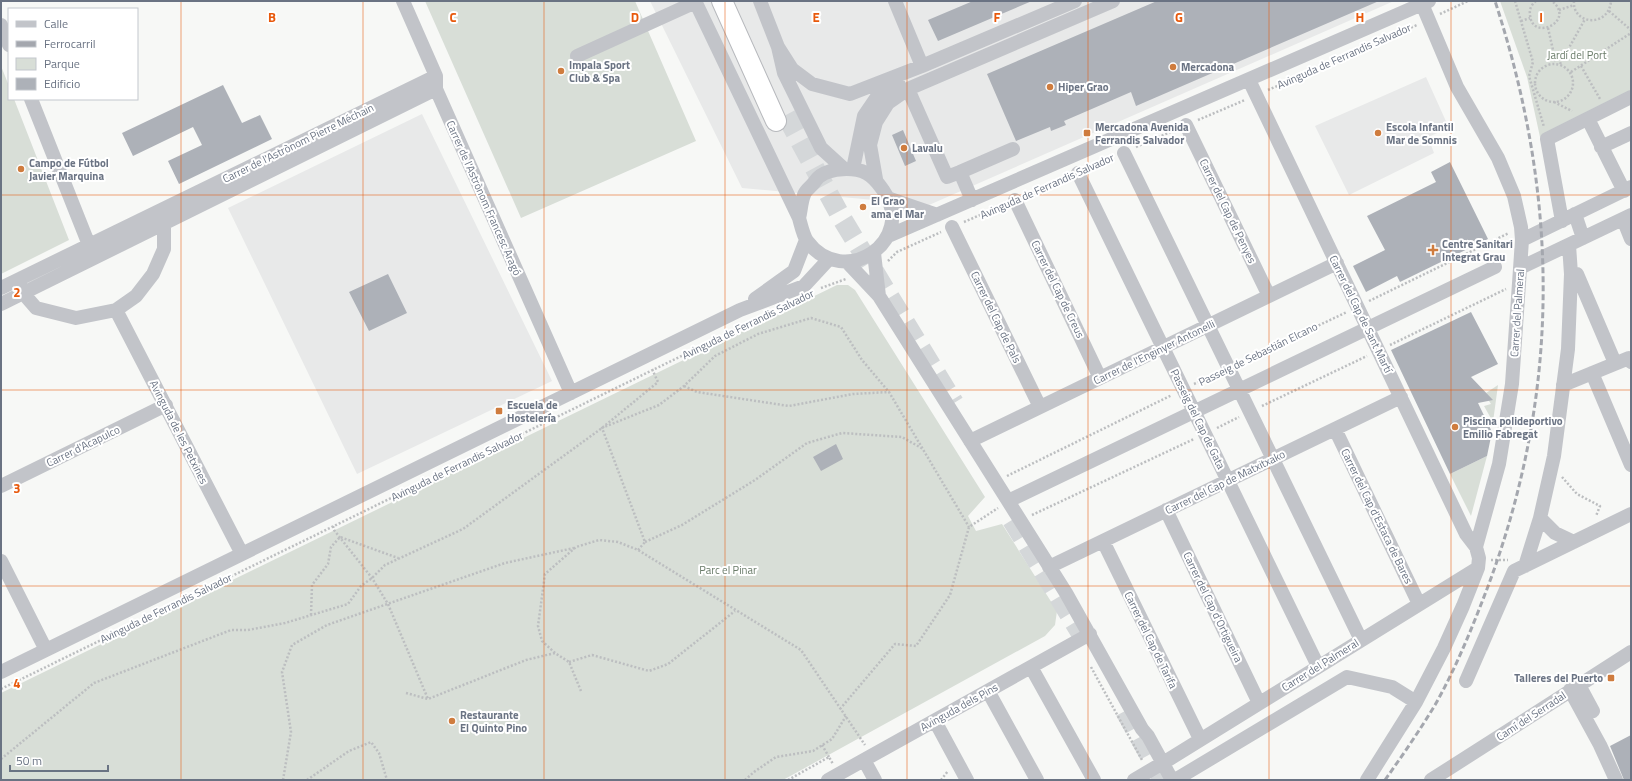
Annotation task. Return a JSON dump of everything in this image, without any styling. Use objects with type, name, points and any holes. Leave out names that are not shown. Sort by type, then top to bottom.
[{"type":"highway","points":[[722,1],[781,118],[736,1]]},
{"type":"street","name":"Carrer de l'Astrònom Francesc Aragó","points":[[403,1],[436,83],[571,393]]},
{"type":"street","points":[[760,1],[778,47],[784,73],[821,148],[848,169]]},
{"type":"street","points":[[895,1],[920,67]]},
{"type":"street","points":[[778,47],[792,69],[812,84],[850,94],[920,67],[1075,1]]},
{"type":"street","points":[[876,179],[870,144],[876,122],[888,103],[908,88],[1113,1]]},
{"type":"street","points":[[577,56],[696,2],[799,218],[806,240],[816,251],[829,259],[847,262],[861,260],[874,253],[888,236],[893,218],[890,199],[876,179],[865,172],[848,169],[820,176],[804,194],[799,218]]},
{"type":"street","name":"Carrer del Palmeral","points":[[1367,780],[1416,702],[1463,606],[1477,558],[1499,464],[1511,391],[1521,234],[1514,196],[1498,158],[1457,87],[1428,20],[1426,3]]},
{"type":"street","name":"Avinguda de Ferrandis Salvador","points":[[888,236],[1426,3]]},
{"type":"street","points":[[1,25],[8,42]]},
{"type":"street","points":[[848,169],[864,116],[879,94],[920,67]]},
{"type":"street","name":"Carrer del Cap de Sant Martí","points":[[1249,80],[1477,558]]},
{"type":"street","name":"Carrer de l'Astrònom Pierre Méchain","points":[[20,286],[436,83]]},
{"type":"street","points":[[908,88],[947,177],[1013,149]]},
{"type":"street","points":[[1562,221],[1547,139],[1582,116],[1631,97]]},
{"type":"street","points":[[31,100],[89,245]]},
{"type":"street","points":[[1521,234],[1562,221],[1627,189],[1582,116]]},
{"type":"street","name":"Carrer del Cap de Penyes","points":[[1186,125],[1269,296]]},
{"type":"street","points":[[1601,147],[1631,133]]},
{"type":"street","points":[[1124,153],[1360,640]]},
{"type":"street","points":[[960,172],[972,200]]},
{"type":"street","name":"Passeig del Cap de Gata","points":[[1078,173],[1318,666]]},
{"type":"street","points":[[780,179],[804,194]]},
{"type":"street","points":[[890,199],[937,216]]},
{"type":"street","name":"Carrer del Cap de Creus","points":[[1015,200],[1100,378]]},
{"type":"street","points":[[1575,214],[1583,238]]},
{"type":"street","name":"Carrer de l'Astrònom Pierre Méchain","points":[[20,286],[89,245],[162,217]]},
{"type":"street","points":[[20,286],[36,308],[76,318],[116,310],[136,296],[153,274],[164,249],[162,217]]},
{"type":"street","points":[[1520,268],[1627,217],[1631,239]]},
{"type":"street","name":"Carrer del Cap de Pals","points":[[952,227],[1040,407]]},
{"type":"street","name":"Avinguda de Ferrandis Salvador","points":[[740,310],[794,271],[806,240]]},
{"type":"street","points":[[1466,681],[1520,568],[1540,518],[1554,456],[1568,349],[1571,274],[1569,245]]},
{"type":"street","points":[[874,253],[879,296]]},
{"type":"street","name":"Avinguda de Ferrandis Salvador","points":[[1,672],[740,310],[804,286],[829,259]]},
{"type":"street","points":[[847,262],[879,296],[1021,521],[1090,634],[1142,729],[1141,739],[1159,765],[1172,780]]},
{"type":"street","name":"Carrer de l'Enginyer Antonelli","points":[[970,441],[1337,264]]},
{"type":"street","points":[[1008,501],[1495,267]]},
{"type":"street","points":[[1577,274],[1615,363]]},
{"type":"street","points":[[1,288],[20,286]]},
{"type":"street","points":[[1,304],[20,286]]},
{"type":"street","name":"Avinguda de les Petxines","points":[[116,310],[242,554]]},
{"type":"street","points":[[1563,386],[1629,358],[1631,362]]},
{"type":"street","points":[[1592,373],[1631,465]]},
{"type":"street","name":"Carrer del Cap de Matxitxako","points":[[1049,566],[1401,397]]},
{"type":"street","name":"Carrer d'Acapulco","points":[[1,486],[166,405]]},
{"type":"street","name":"Carrer del Cap d'Estaca de Bares","points":[[1335,429],[1419,604]]},
{"type":"street","name":"Carrer del Cap d'Ortigueira","points":[[1166,510],[1259,703]]},
{"type":"street","points":[[1520,568],[1631,514]]},
{"type":"street","points":[[1540,518],[1555,533],[1574,542]]},
{"type":"street","name":"Carrer del Cap de Tarifa","points":[[1103,541],[1200,740]]},
{"type":"street","name":"Carrer del Palmeral","points":[[1134,780],[1419,604],[1477,558]]},
{"type":"street","points":[[1,561],[46,650]]},
{"type":"street","name":"Avinguda dels Pins","points":[[833,777],[1090,634]]},
{"type":"street","name":"Camí del Serradal","points":[[1431,780],[1631,652]]},
{"type":"street","points":[[1031,667],[1094,780]]},
{"type":"street","points":[[1175,780],[1347,677],[1392,687],[1416,702]]},
{"type":"street","points":[[1289,684],[1301,705]]},
{"type":"street","points":[[1574,688],[1593,711]]},
{"type":"street","points":[[1574,688],[1616,780]]},
{"type":"street","points":[[988,691],[1037,780]]},
{"type":"street","points":[[935,721],[967,780]]},
{"type":"street","points":[[1230,721],[1241,740]]},
{"type":"street","points":[[868,758],[875,780]]},
{"type":"street","points":[[1159,765],[1164,780]]},
{"type":"path","name":"Avinguda de Ferrandis Salvador","points":[[887,262],[897,252],[952,227],[1428,20],[1468,1]]},
{"type":"path","points":[[1536,1],[1530,10],[1530,18],[1534,24],[1540,28],[1548,28],[1557,21],[1559,10],[1556,4],[1552,1]]},
{"type":"path","points":[[1574,1],[1578,14],[1585,19],[1594,21],[1603,18],[1609,11],[1611,1]]},
{"type":"path","points":[[1559,10],[1574,5]]},
{"type":"path","points":[[1571,72],[1631,32],[1609,11]]},
{"type":"path","points":[[1520,21],[1530,18]]},
{"type":"path","points":[[1560,64],[1585,19]]},
{"type":"path","points":[[1548,28],[1556,63]]},
{"type":"path","points":[[1556,63],[1566,67],[1571,72],[1574,82],[1571,92],[1564,100],[1554,102],[1546,101],[1536,90],[1534,82],[1536,74],[1541,68],[1548,64],[1556,63]]},
{"type":"path","points":[[1581,66],[1601,101]]},
{"type":"path","points":[[1554,102],[1582,116]]},
{"type":"path","name":"Passeig de Sebastián Elcano","points":[[996,482],[1357,306],[1521,234]]},
{"type":"path","name":"Avinguda de Ferrandis Salvador","points":[[815,291],[848,278]]},
{"type":"path","points":[[1021,521],[1378,351],[1519,282]]},
{"type":"path","name":"Avinguda de Ferrandis Salvador","points":[[1,689],[762,317]]},
{"type":"path","points":[[602,428],[659,405],[684,386],[715,356],[758,334],[810,318],[841,327],[862,360],[889,392],[969,527]]},
{"type":"path","points":[[1,759],[94,683],[231,630],[248,630],[285,623],[348,604],[361,586],[372,578],[385,565],[463,528],[602,428],[658,382],[646,356]]},
{"type":"path","points":[[684,386],[697,392],[789,406],[853,394],[889,392]]},
{"type":"path","points":[[602,428],[645,542]]},
{"type":"path","points":[[638,550],[645,542],[682,525],[755,480],[807,443],[842,433],[902,437],[924,449]]},
{"type":"path","points":[[1550,474],[1562,477],[1578,494],[1600,506],[1595,519],[1600,529]]},
{"type":"path","points":[[840,709],[895,644],[916,646],[950,595],[969,527],[1008,501]]},
{"type":"path","points":[[326,513],[333,527],[372,578],[388,604],[428,700]]},
{"type":"path","points":[[340,537],[398,558]]},
{"type":"path","points":[[311,615],[312,585],[328,564],[331,547],[340,537]]},
{"type":"path","points":[[283,780],[291,732],[282,672],[292,645],[327,625],[505,563],[576,547],[599,540],[618,542],[638,550],[801,650],[846,716],[868,758]]},
{"type":"path","points":[[576,547],[545,574],[538,626],[542,641],[569,662],[581,691]]},
{"type":"path","points":[[1477,558],[1486,560],[1508,560],[1520,568]]},
{"type":"path","points":[[569,662],[592,655],[649,671],[668,664],[736,611]]},
{"type":"path","points":[[406,693],[428,700],[526,660],[555,652]]},
{"type":"path","points":[[745,780],[776,757],[812,751],[832,739],[846,716]]},
{"type":"path","points":[[307,780],[349,751],[371,742],[379,753],[387,780]]},
{"type":"path","points":[[822,745],[829,757],[833,777]]},
{"type":"path","points":[[788,780],[829,757]]},
{"type":"shaded area","points":[[650,1],[1394,1],[929,205],[742,188]]},
{"type":"shaded area","name":"Escola Infantil Mar de Somnis","points":[[1426,77],[1449,128],[1428,137],[1434,153],[1349,195],[1315,126]]},
{"type":"shaded area","points":[[422,114],[552,381],[357,474],[228,208]]},
{"type":"green space","name":"Impala Sport Club & Spa","points":[[425,1],[635,1],[696,141],[521,218]]},
{"type":"green space","name":"Jardí del Port","points":[[1500,1],[1631,1],[1631,90],[1540,137],[1527,77]]},
{"type":"green space","name":"Campo de Fútbol Javier Marquina","points":[[1,66],[8,84],[8,100],[14,100],[69,240],[1,274]]},
{"type":"green space","name":"Parc el Pinar","points":[[837,285],[848,285],[855,290],[985,497],[968,516],[976,531],[1002,524],[1057,611],[1055,625],[1045,636],[783,780],[1,780],[1,693]]},
{"type":"green space","points":[[1498,385],[1493,422],[1484,406],[1491,404],[1486,393]]},
{"type":"green space","points":[[1487,456],[1471,516],[1450,474]]},
{"type":"building","points":[[973,1],[1032,1],[938,41],[928,20]]},
{"type":"building","points":[[1157,1],[1379,1],[1136,106],[1131,92],[1064,121],[1066,125],[1051,131],[1050,127],[1016,141],[987,74]]},
{"type":"building","points":[[223,85],[242,123],[260,115],[272,139],[179,184],[168,161],[202,145],[193,127],[133,156],[122,133]]},
{"type":"building","name":"Lavalu","points":[[903,130],[916,161],[905,166],[892,135]]},
{"type":"building","points":[[1450,162],[1488,239],[1400,282],[1397,276],[1366,292],[1353,266],[1385,250],[1367,216],[1436,182],[1431,172]]},
{"type":"building","points":[[388,274],[407,313],[369,331],[349,292]]},
{"type":"building","points":[[1471,312],[1498,364],[1471,377],[1493,400],[1478,403],[1492,432],[1487,456],[1450,474],[1391,350]]},
{"type":"building","points":[[836,444],[843,459],[821,471],[813,457]]},
{"type":"building","points":[[1631,735],[1631,780],[1624,780],[1610,746]]},
{"type":"tunnel","points":[[786,115],[841,217],[954,403]]},
{"type":"tunnel","points":[[1012,520],[1088,645]]},
{"type":"tunnel","points":[[1125,711],[1163,780]]},
{"type":"railway","points":[[1385,780],[1423,724],[1443,691],[1476,618],[1511,515],[1529,442],[1539,369],[1543,296],[1541,223],[1532,149],[1516,75],[1495,1]]},
{"type":"place","name":"Mercadona","points":[[1173,67]]},
{"type":"place","name":"Impala Sport Club & Spa","points":[[561,71]]},
{"type":"place","name":"Hiper Grao","points":[[1050,87]]},
{"type":"place","name":"Mercadona Avenida Ferrandis Salvador","points":[[1087,133]]},
{"type":"place","name":"Escola Infantil Mar de Somnis","points":[[1378,133]]},
{"type":"place","name":"Lavalu","points":[[904,148]]},
{"type":"place","name":"Campo de Fútbol Javier Marquina","points":[[21,169]]},
{"type":"place","name":"El Grao ama el Mar","points":[[863,207]]},
{"type":"place","name":"Centre Sanitari Integrat Grau","points":[[1433,250]]},
{"type":"place","name":"Escuela de Hostelería","points":[[499,411]]},
{"type":"place","name":"Piscina polideportivo Emilio Fabregat","points":[[1455,427]]},
{"type":"place","name":"Talleres del Puerto","points":[[1611,678]]},
{"type":"place","name":"Restaurante El Quinto Pino","points":[[452,721]]}]
